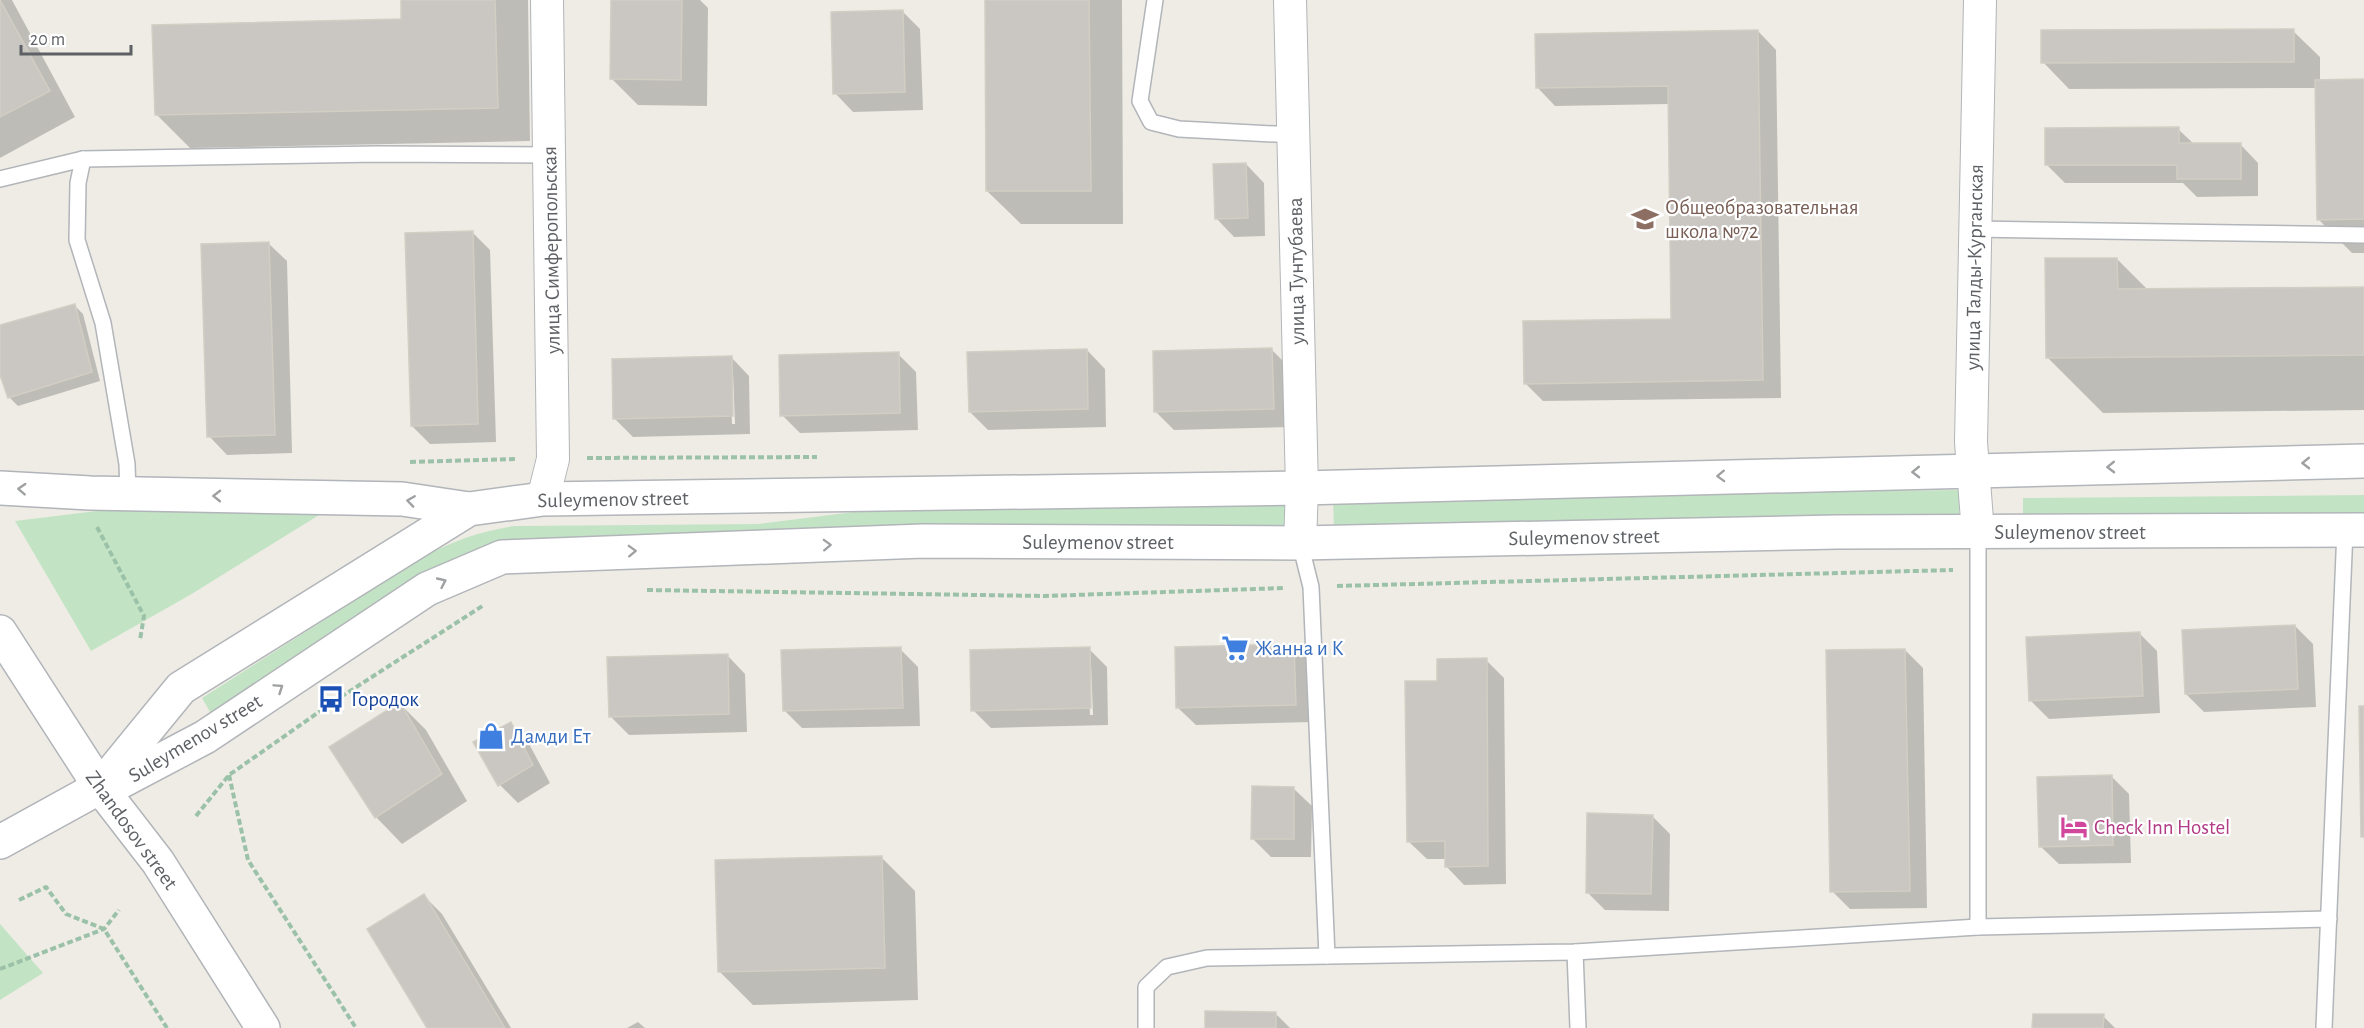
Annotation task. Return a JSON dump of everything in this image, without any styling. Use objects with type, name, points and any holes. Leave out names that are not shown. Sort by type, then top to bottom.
[{"type":"street","name":"улица Симферопольская","points":[[543,499],[553,459],[547,0]]},
{"type":"street","name":"улица Тунтубаева","points":[[1290,0],[1302,488],[1300,543]]},
{"type":"street","name":"улица Талды-Курганская","points":[[1978,533],[1971,442],[1980,0]]},
{"type":"street","name":"Suleymenov street","points":[[100,788],[181,688],[469,509],[543,499],[1302,488],[2364,461]]},
{"type":"street","points":[[0,488],[128,494],[402,499],[469,509]]},
{"type":"street","name":"Suleymenov street","points":[[100,788],[118,783],[205,737],[427,589],[502,557],[923,541],[1300,543],[1837,532],[2355,530]]},
{"type":"street","name":"Zhandosov street","points":[[0,632],[100,788],[158,862],[263,1028]]},
{"type":"street","points":[[0,842],[100,788]]},
{"type":"lane","points":[[1155,0],[1140,100],[1151,122],[1179,129],[1293,135]]},
{"type":"lane","points":[[0,179],[82,159],[379,154],[550,155]]},
{"type":"lane","points":[[82,159],[78,183],[77,240],[103,323],[127,464],[128,494]]},
{"type":"lane","points":[[1975,229],[2364,235]]},
{"type":"lane","points":[[2324,1028],[2355,530]]},
{"type":"lane","points":[[1978,533],[1978,927]]},
{"type":"lane","points":[[1300,543],[1311,587],[1327,956]]},
{"type":"lane","points":[[1146,1028],[1146,987],[1167,967],[1207,958],[1575,952],[1978,927],[2329,919]]},
{"type":"lane","points":[[1575,952],[1578,1028]]},
{"type":"path","points":[[96,524],[144,616],[140,640]]},
{"type":"path","points":[[640,590],[1044,596],[1977,569]]},
{"type":"path","points":[[196,816],[229,775],[336,700],[488,603]]},
{"type":"path","points":[[229,775],[248,860],[356,1028]]},
{"type":"path","points":[[19,900],[46,887],[66,914],[104,929],[167,1028]]},
{"type":"path","points":[[0,969],[104,929],[119,910]]},
{"type":"green space","points":[[1959,490],[1959,522],[1334,529],[1333,499]]},
{"type":"green space","points":[[2364,495],[2364,526],[2023,528],[2023,498]]},
{"type":"green space","points":[[1286,502],[1286,532],[540,546],[213,717],[202,698],[423,557],[467,537],[502,528],[514,526],[758,524],[902,506]]},
{"type":"green space","points":[[121,508],[324,512],[190,595],[91,651],[15,521]]},
{"type":"green space","points":[[0,924],[43,973],[0,1000]]},
{"type":"building","points":[[0,0],[50,91],[0,117]]},
{"type":"building","points":[[401,0],[495,0],[498,108],[155,115],[152,25],[401,19]]},
{"type":"building","points":[[611,0],[682,0],[681,80],[610,79]]},
{"type":"building","points":[[985,0],[1089,0],[1091,191],[986,191]]},
{"type":"building","points":[[903,10],[905,92],[833,94],[831,12]]},
{"type":"building","points":[[2294,29],[2294,62],[2041,63],[2041,30]]},
{"type":"building","points":[[1758,30],[1763,380],[1524,384],[1523,321],[1671,319],[1668,86],[1536,88],[1535,34]]},
{"type":"building","points":[[2364,79],[2364,219],[2317,220],[2315,80]]},
{"type":"building","points":[[2179,127],[2179,143],[2241,143],[2241,179],[2177,179],[2177,165],[2045,165],[2045,128]]},
{"type":"building","points":[[1246,163],[1248,218],[1215,219],[1213,164]]},
{"type":"building","points":[[473,231],[478,424],[411,426],[405,233]]},
{"type":"building","points":[[269,242],[275,435],[207,437],[201,244]]},
{"type":"building","points":[[2045,258],[2117,258],[2118,289],[2364,287],[2364,355],[2046,358]]},
{"type":"building","points":[[75,304],[92,372],[8,398],[0,375],[0,325]]},
{"type":"building","points":[[1272,348],[1274,409],[1154,412],[1153,351]]},
{"type":"building","points":[[1087,349],[1088,409],[969,412],[967,352]]},
{"type":"building","points":[[899,352],[900,413],[780,416],[779,355]]},
{"type":"building","points":[[732,356],[733,416],[613,419],[612,359]]},
{"type":"building","points":[[2295,625],[2298,689],[2185,694],[2182,630]]},
{"type":"building","points":[[2140,632],[2143,696],[2029,701],[2026,637]]},
{"type":"building","points":[[1294,644],[1296,705],[1176,708],[1175,647]]},
{"type":"building","points":[[901,647],[903,708],[783,711],[781,650]]},
{"type":"building","points":[[1090,647],[1091,708],[971,711],[970,650]]},
{"type":"building","points":[[1905,649],[1910,891],[1830,892],[1826,650]]},
{"type":"building","points":[[728,654],[729,714],[609,717],[607,657]]},
{"type":"building","points":[[1487,658],[1488,866],[1445,867],[1445,841],[1407,842],[1405,681],[1437,681],[1437,659]]},
{"type":"building","points":[[400,702],[442,774],[375,818],[329,747]]},
{"type":"building","points":[[2359,706],[2364,706],[2364,837],[2361,837]]},
{"type":"building","points":[[511,722],[533,765],[498,786],[473,742]]},
{"type":"building","points":[[2112,775],[2113,845],[2039,847],[2037,777]]},
{"type":"building","points":[[1252,786],[1294,787],[1294,839],[1251,839]]},
{"type":"building","points":[[1587,813],[1653,815],[1651,894],[1586,893]]},
{"type":"building","points":[[882,856],[885,968],[718,972],[715,860]]},
{"type":"building","points":[[424,894],[505,1028],[427,1028],[367,929]]},
{"type":"building","points":[[1205,1011],[1276,1012],[1276,1028],[1205,1028]]},
{"type":"building","points":[[2033,1014],[2104,1014],[2103,1028],[2032,1028]]},
{"type":"place","name":"Общеобразовательная школа №72","points":[[1645,219]]},
{"type":"place","name":"Жанна и К","points":[[1235,648]]},
{"type":"place","name":"Городок","points":[[331,699]]},
{"type":"place","name":"Дамди Ет","points":[[491,736]]},
{"type":"place","name":"Check Inn Hostel","points":[[2074,827]]}]
